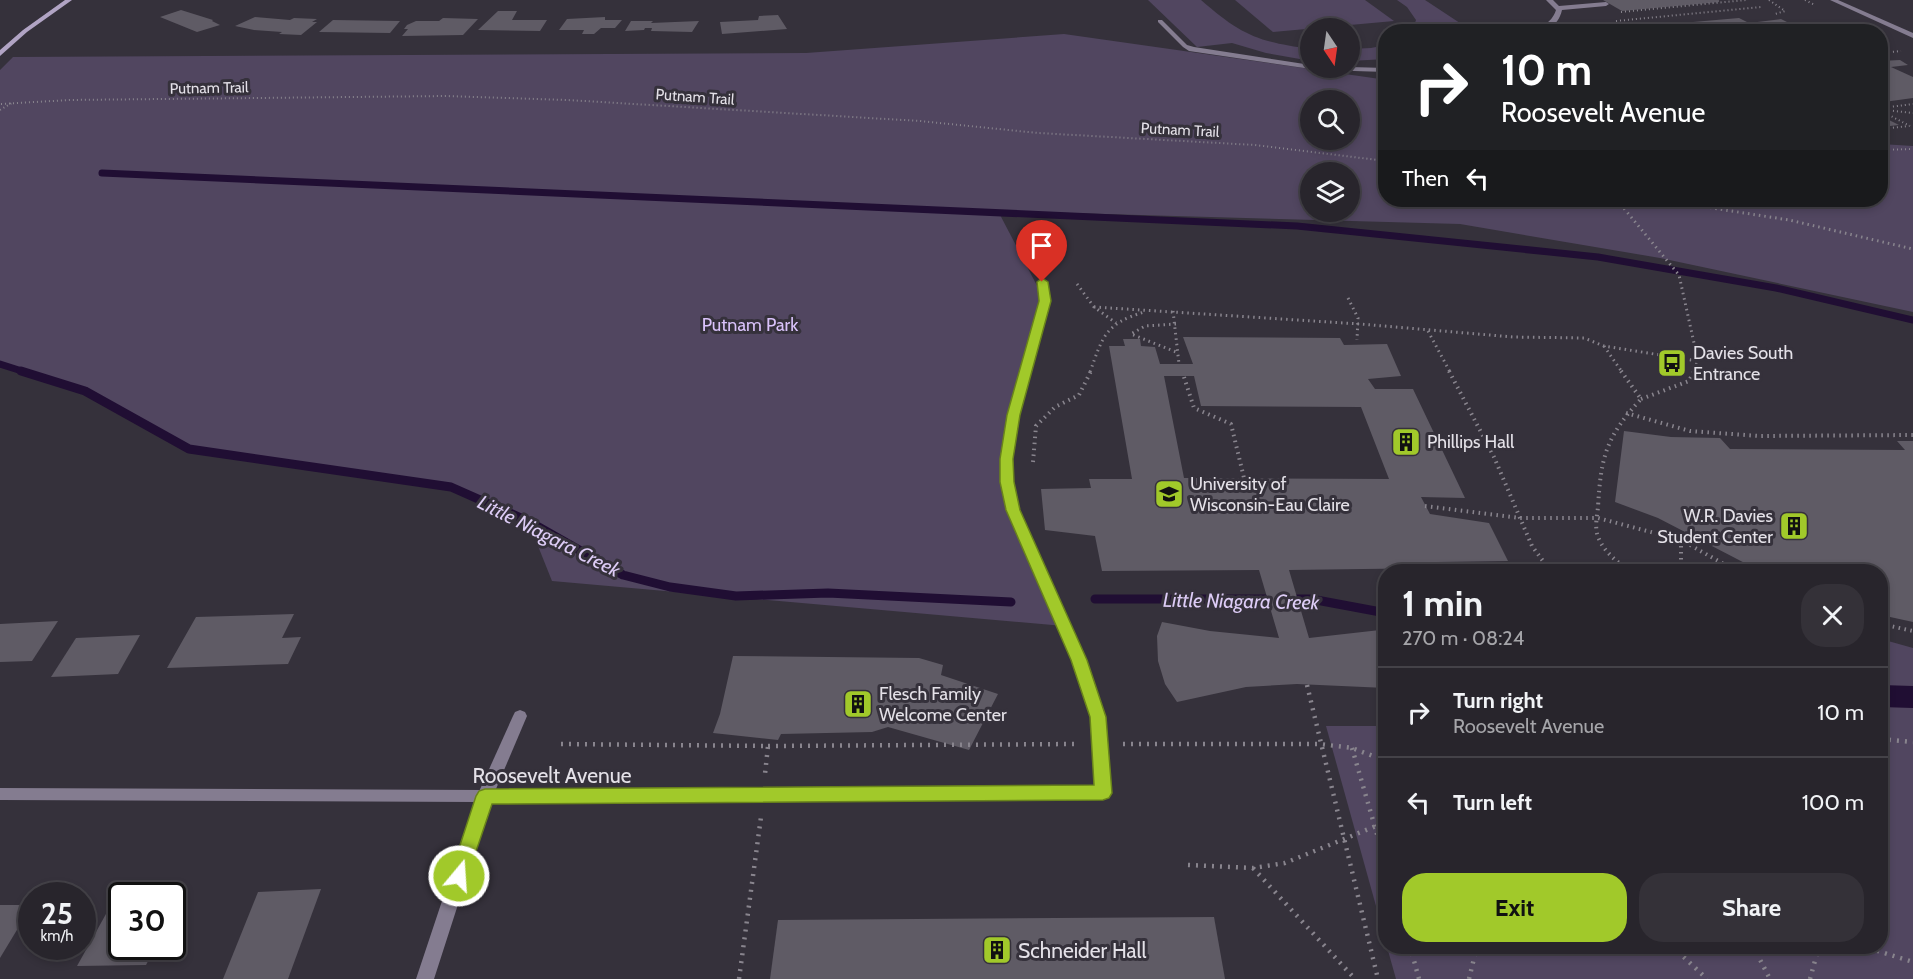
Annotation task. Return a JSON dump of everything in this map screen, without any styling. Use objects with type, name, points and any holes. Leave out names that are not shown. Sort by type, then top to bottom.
[{"type":"main road","points":[[0,54],[25,31],[69,0]]},
{"type":"street","points":[[1549,0],[1558,8],[1606,4]]},
{"type":"street","points":[[1833,0],[1886,24]]},
{"type":"street","points":[[1553,24],[1558,18],[1558,8]]},
{"type":"street","points":[[1160,21],[1185,46],[1192,49],[1300,65]]},
{"type":"street","points":[[1888,25],[1913,36]]},
{"type":"street","points":[[1360,69],[1378,69]]},
{"type":"street","name":"Roosevelt Avenue","points":[[0,794],[485,796],[1103,793],[1098,717],[1079,660],[1013,510],[1007,482],[1006,459],[1013,415],[1045,301],[1042,282]]},
{"type":"street","points":[[425,979],[485,796],[520,716]]},
{"type":"path","points":[[1617,13],[1746,0]]},
{"type":"path","points":[[1769,0],[1785,11],[1775,14]]},
{"type":"path","points":[[1610,21],[1761,7]]},
{"type":"path","points":[[1888,52],[1902,51]]},
{"type":"path","name":"Putnam Trail","points":[[1,104],[69,100],[446,96],[567,100],[920,121],[1038,133],[1255,145],[1378,160]]},
{"type":"path","points":[[0,110],[12,103]]},
{"type":"path","points":[[1888,109],[1913,104]]},
{"type":"path","points":[[1888,111],[1913,113]]},
{"type":"path","points":[[1906,112],[1910,126]]},
{"type":"path","points":[[1888,114],[1910,126]]},
{"type":"path","points":[[1888,128],[1910,126]]},
{"type":"path","points":[[1888,150],[1913,149]]},
{"type":"path","points":[[1620,564],[1612,558],[1596,531],[1600,470],[1606,441],[1626,414],[1641,399],[1689,381],[1698,361],[1679,275],[1623,207]]},
{"type":"path","points":[[1706,207],[1789,220],[1913,249]]},
{"type":"path","points":[[1077,284],[1095,307],[1116,323]]},
{"type":"path","points":[[1348,298],[1356,309],[1360,324],[1357,340]]},
{"type":"path","points":[[1095,307],[1360,324],[1513,337],[1584,338],[1604,346],[1698,361]]},
{"type":"path","points":[[1033,462],[1036,426],[1055,407],[1078,395],[1098,342],[1120,319],[1149,311]]},
{"type":"path","points":[[1173,311],[1179,364]]},
{"type":"path","points":[[1176,324],[1145,326],[1131,334],[1176,352]]},
{"type":"path","points":[[1428,331],[1494,457],[1532,546],[1545,564]]},
{"type":"path","points":[[1141,342],[1150,341]]},
{"type":"path","points":[[1604,346],[1641,399]]},
{"type":"path","points":[[1184,377],[1194,408],[1231,424],[1245,478]]},
{"type":"path","points":[[1626,414],[1690,431],[1759,436],[1913,435]]},
{"type":"path","points":[[1425,506],[1520,518],[1598,518],[1681,540],[1724,564]]},
{"type":"path","points":[[1681,540],[1681,564]]},
{"type":"path","points":[[1888,626],[1913,631]]},
{"type":"path","points":[[1307,685],[1378,979]]},
{"type":"path","points":[[1888,740],[1913,742]]},
{"type":"path","points":[[561,744],[768,746],[739,979]]},
{"type":"path","points":[[1352,748],[1378,837]]},
{"type":"path","points":[[1188,865],[1253,868],[1285,863],[1378,825]]},
{"type":"path","points":[[1253,868],[1355,979]]},
{"type":"path","points":[[1412,954],[1419,979]]},
{"type":"path","points":[[1469,979],[1475,954]]},
{"type":"path","points":[[1680,954],[1707,979]]},
{"type":"path","points":[[1757,954],[1770,979]]},
{"type":"path","points":[[1810,979],[1817,954]]},
{"type":"path","points":[[1888,954],[1913,962]]},
{"type":"green space","points":[[1148,0],[1201,0],[1239,29],[1251,35],[1263,40],[1300,47],[1300,59],[1266,53],[1232,43],[1197,47]]},
{"type":"green space","points":[[1235,0],[1365,0],[1394,21],[1360,24],[1360,18],[1300,18],[1300,30],[1273,32]]},
{"type":"green space","points":[[1397,0],[1425,0],[1461,24],[1415,24],[1416,20],[1407,7]]},
{"type":"green space","name":"Putnam Park","points":[[1064,34],[1300,68],[1300,78],[1360,78],[1360,76],[1378,79],[1378,207],[1888,207],[1888,144],[1913,146],[1913,312],[1660,258],[1460,224],[1360,221],[1360,162],[1300,162],[1300,219],[998,211],[1045,301],[1021,393],[1007,482],[1064,626],[552,581],[528,521],[451,488],[189,449],[85,391],[0,364],[0,70],[13,57],[806,53]]},
{"type":"green space","points":[[1378,47],[1378,59],[1360,60],[1360,49]]},
{"type":"green space","points":[[1888,641],[1913,648],[1913,979],[1396,979],[1389,954],[1888,954]]},
{"type":"green space","points":[[1326,726],[1378,726],[1378,913]]},
{"type":"shaded area","points":[[1888,685],[1913,686],[1913,708],[1888,707]]},
{"type":"building","points":[[1603,0],[1719,0],[1719,2],[1622,11]]},
{"type":"building","points":[[181,10],[213,20],[220,25],[197,32],[160,17]]},
{"type":"building","points":[[498,11],[517,11],[512,20],[547,20],[540,31],[478,30]]},
{"type":"building","points":[[778,15],[787,29],[722,34],[720,22],[758,20],[759,16]]},
{"type":"building","points":[[255,17],[290,20],[294,18],[317,19],[312,22],[317,22],[301,35],[279,34],[282,32],[235,26]]},
{"type":"building","points":[[605,17],[605,20],[622,20],[615,28],[601,28],[594,34],[582,34],[584,30],[559,30],[567,19]]},
{"type":"building","points":[[443,18],[478,19],[463,35],[402,36],[408,29],[404,29],[407,25],[416,21],[439,21]]},
{"type":"building","points":[[1739,18],[1749,23],[1781,19],[1791,24],[1670,24]]},
{"type":"building","points":[[333,20],[400,21],[390,33],[319,32]]},
{"type":"building","points":[[631,21],[653,21],[651,23],[699,21],[692,32],[651,31],[652,28],[625,31]]},
{"type":"building","points":[[1900,60],[1908,65],[1891,67],[1913,77],[1913,98],[1888,101],[1888,61]]},
{"type":"building","points":[[1888,120],[1899,125],[1888,126]]},
{"type":"building","name":"Phillips Hall","points":[[1183,337],[1340,338],[1344,345],[1387,344],[1401,376],[1368,379],[1375,389],[1413,389],[1465,498],[1421,497],[1430,514],[1489,523],[1508,561],[1378,564],[1378,569],[1289,570],[1309,638],[1378,630],[1378,688],[1297,684],[1246,687],[1177,702],[1165,684],[1158,661],[1157,636],[1162,622],[1210,631],[1279,638],[1259,570],[1102,571],[1095,536],[1045,530],[1041,489],[1091,488],[1089,479],[1132,479],[1109,346],[1125,346],[1123,339],[1140,339],[1141,346],[1155,347],[1160,364],[1193,364]],"holes":[[[1164,376],[1194,376],[1201,406],[1361,407],[1389,479],[1184,478]]]},
{"type":"building","name":"W.R. Davies Student Center","points":[[1624,431],[1671,437],[1720,438],[1730,449],[1905,450],[1897,441],[1913,441],[1913,622],[1888,617],[1888,564],[1747,564],[1658,518],[1615,502]]},
{"type":"building","points":[[294,614],[282,638],[301,637],[288,664],[167,668],[196,617]]},
{"type":"building","points":[[58,621],[32,661],[0,662],[0,624]]},
{"type":"building","points":[[140,635],[118,674],[51,677],[76,638]]},
{"type":"building","name":"Flesch Family Welcome Center","points":[[733,656],[919,658],[943,665],[941,675],[998,694],[969,750],[888,727],[872,732],[781,734],[778,740],[713,733],[720,714]]},
{"type":"building","points":[[321,889],[288,979],[223,979],[258,892]]},
{"type":"building","points":[[0,905],[18,905],[18,928],[0,958]]},
{"type":"building","points":[[108,910],[108,960],[149,960],[146,965],[77,966],[80,960],[96,960],[96,932]]},
{"type":"building","name":"Schneider Hall","points":[[1214,917],[1225,979],[770,979],[778,920]]},
{"type":"waterway","points":[[102,173],[1297,226],[1598,257],[1776,288],[1913,320]]},
{"type":"waterway","name":"Little Niagara Creek","points":[[0,364],[25,372]]},
{"type":"waterway","name":"Little Niagara Creek","points":[[21,371],[85,391],[189,449],[451,487],[528,521],[623,575],[670,587],[736,596],[828,593],[1011,602]]},
{"type":"waterway","name":"Little Niagara Creek","points":[[1095,599],[1311,599],[1378,612]]},
{"type":"place","name":"Davies South Entrance","points":[[1672,363]]},
{"type":"place","name":"Phillips Hall","points":[[1406,442]]},
{"type":"place","name":"University of Wisconsin-Eau Claire","points":[[1169,494]]},
{"type":"place","name":"W.R. Davies Student Center","points":[[1794,526]]},
{"type":"place","name":"Flesch Family Welcome Center","points":[[858,704]]},
{"type":"place","name":"Schneider Hall","points":[[997,950]]},
{"type":"route","points":[[459,876],[485,796],[1103,793],[1098,717],[1079,660],[1013,510],[1007,482],[1006,459],[1013,415],[1045,301],[1042,282]]}]
